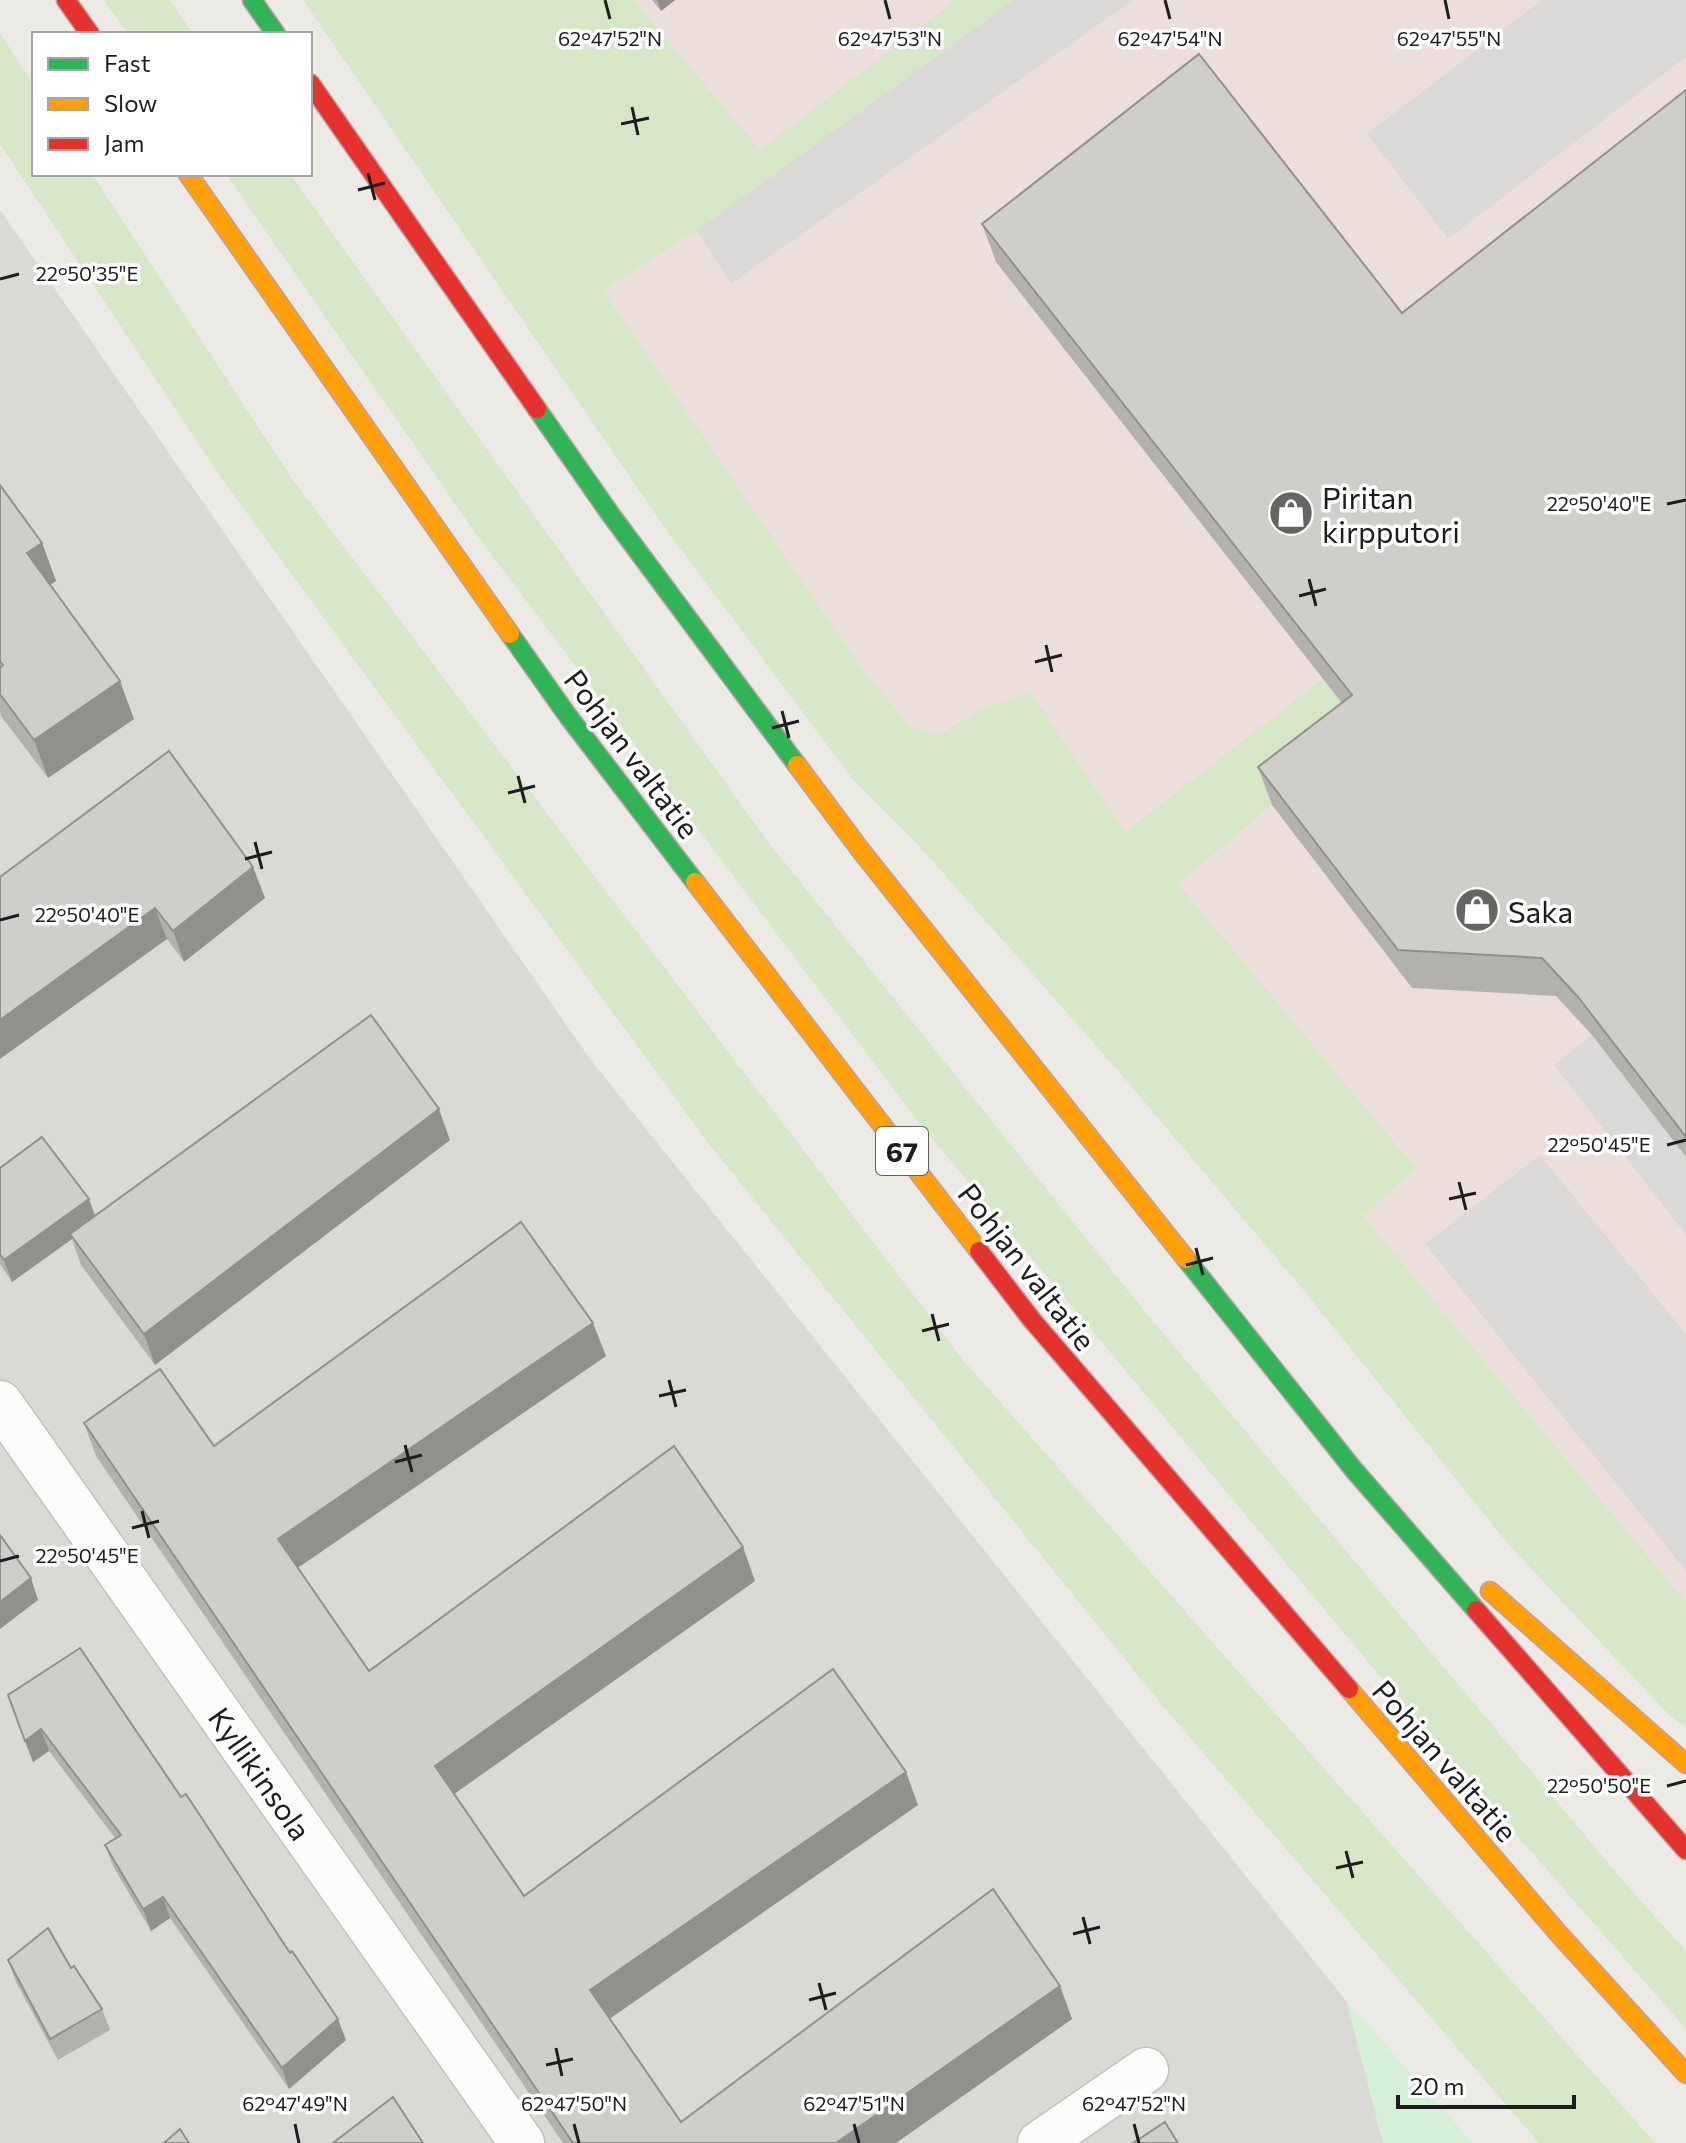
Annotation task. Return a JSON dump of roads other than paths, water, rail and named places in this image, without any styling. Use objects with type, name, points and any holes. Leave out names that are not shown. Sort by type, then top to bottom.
[{"type":"highway","points":[[66,0],[89,32]]},
{"type":"highway","points":[[252,0],[275,32]]},
{"type":"highway","points":[[312,86],[611,515],[862,852],[1354,1470],[1686,1850]]},
{"type":"highway","name":"Pohjan valtatie","points":[[189,176],[568,716],[1032,1320],[1558,1933],[1686,2074]]},
{"type":"highway","points":[[1354,1470],[1458,1563]]},
{"type":"highway","points":[[1481,1583],[1686,1764]]},
{"type":"street","name":"Kyllikinsola","points":[[0,1403],[522,2143]]},
{"type":"street","points":[[1040,2143],[1146,2070]]},
{"type":"place","name":"Piritan kirpputori","points":[[1291,513]]},
{"type":"place","name":"Saka","points":[[1477,910]]}]
